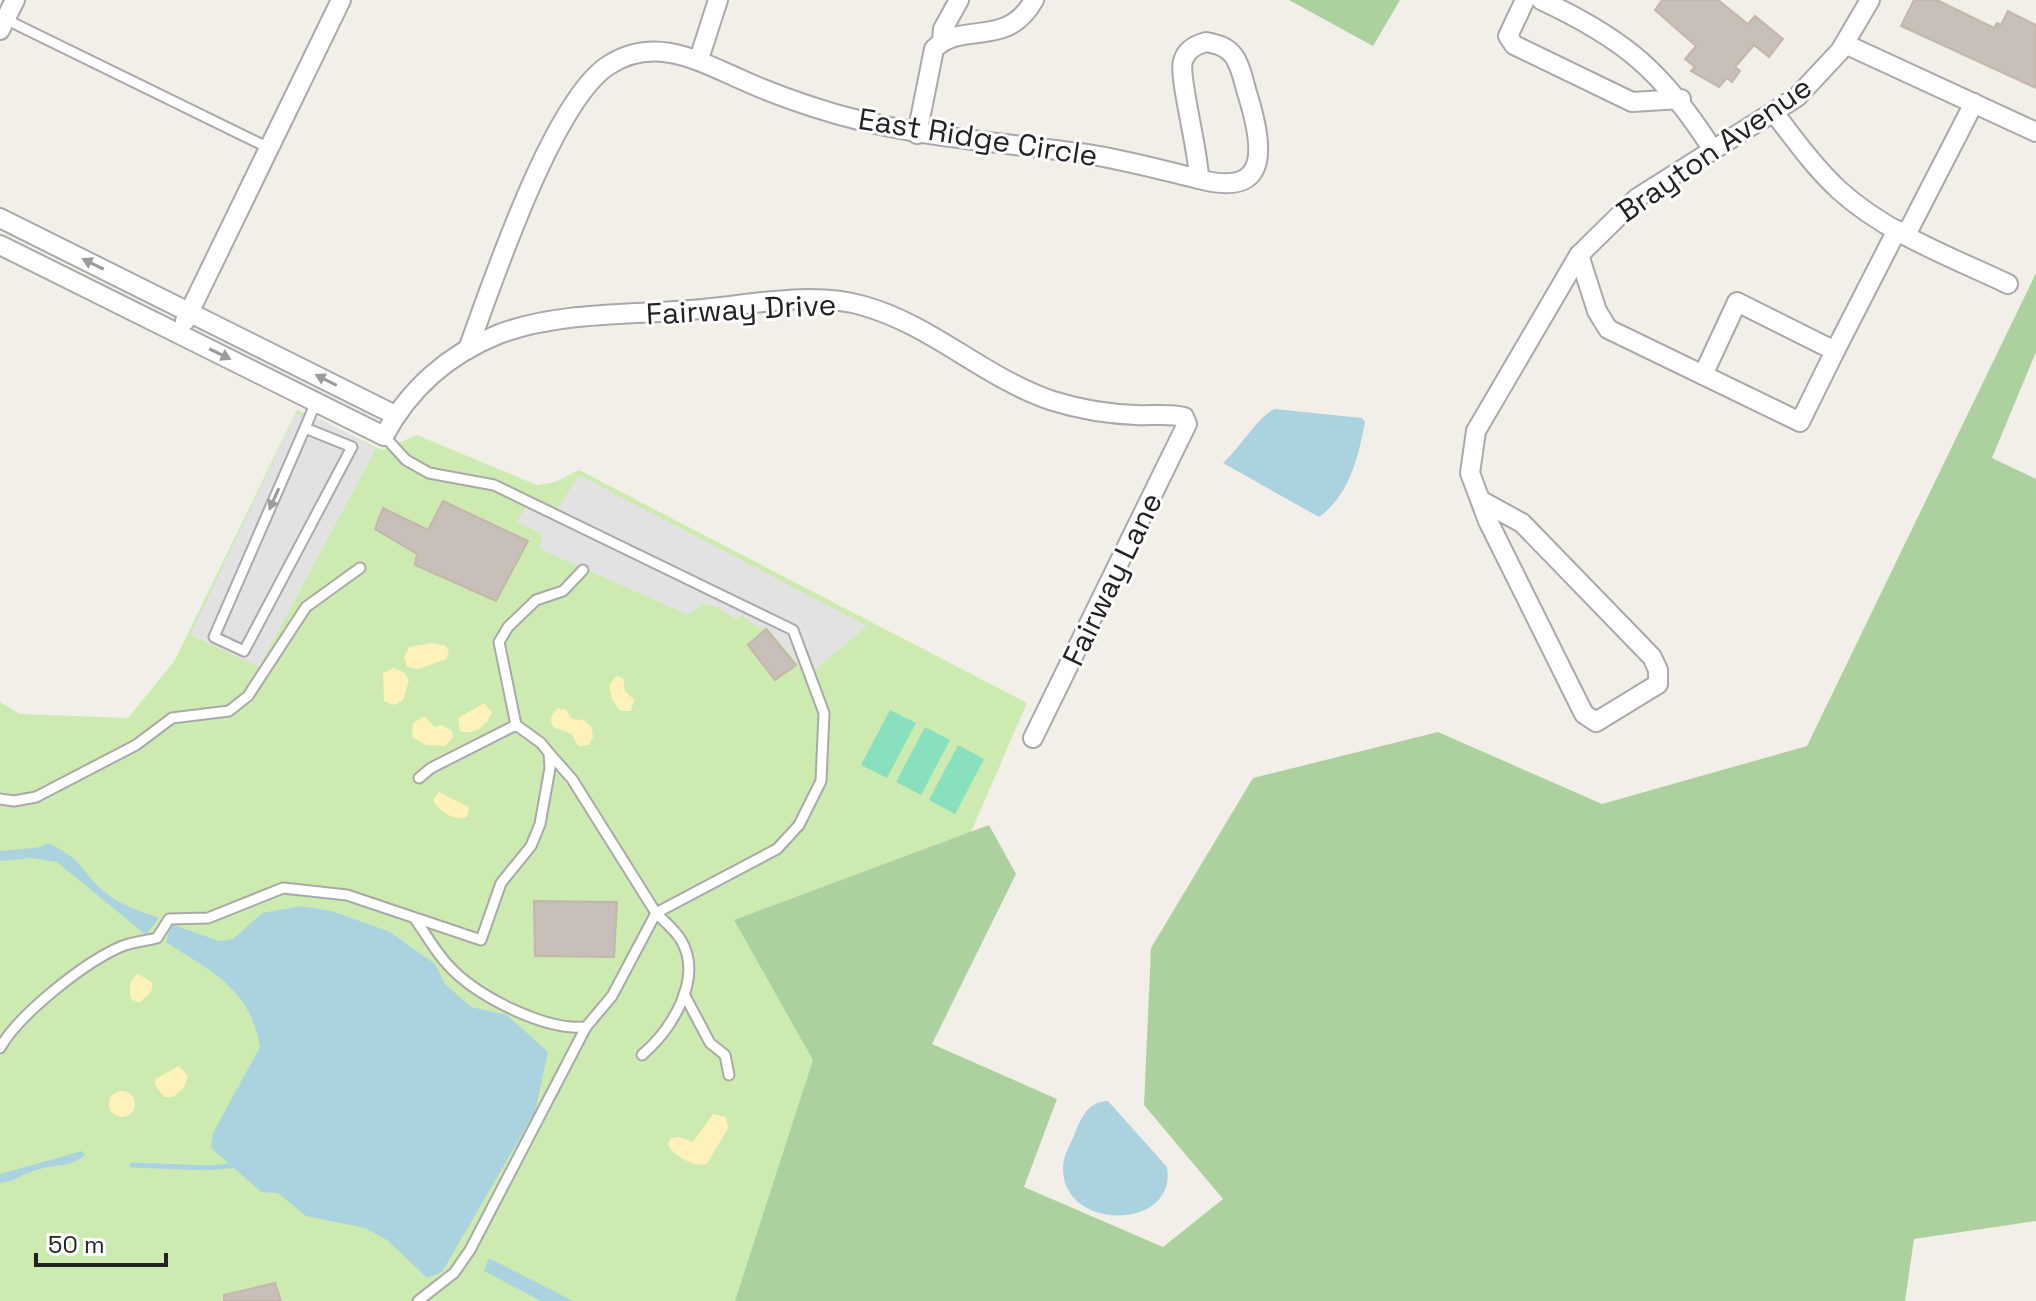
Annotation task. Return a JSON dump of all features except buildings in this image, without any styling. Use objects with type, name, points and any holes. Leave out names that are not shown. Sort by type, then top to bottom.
[{"type":"street","points":[[2,22],[15,0]]},
{"type":"street","points":[[179,334],[341,0]]},
{"type":"street","points":[[699,59],[718,0]]},
{"type":"street","points":[[917,134],[930,60],[942,41],[943,29],[959,0]]},
{"type":"street","points":[[942,41],[997,31],[1020,18],[1034,0]]},
{"type":"street","points":[[1525,0],[1508,36],[1514,45],[1632,102],[1681,99]]},
{"type":"street","points":[[1541,0],[1586,21],[1627,47],[1681,99],[1713,150]]},
{"type":"street","name":"Brayton Avenue","points":[[1480,500],[1522,523],[1652,657],[1658,670],[1658,684],[1596,722],[1590,720],[1528,607],[1480,500],[1470,473],[1470,453],[1476,431],[1579,255],[1637,198],[1775,114],[1812,83],[1845,44],[1870,0]]},
{"type":"street","name":"East Ridge Circle","points":[[468,349],[517,215],[588,83],[608,66],[642,53],[670,52],[699,59],[814,108],[917,134],[1090,154],[1221,185],[1241,181],[1255,168],[1261,142],[1234,55],[1219,44],[1206,42],[1188,52],[1182,67],[1199,155],[1199,179]]},
{"type":"street","points":[[1845,44],[2036,132]]},
{"type":"street","points":[[1579,255],[1597,311],[1608,329],[1800,422],[1835,351],[1974,103]]},
{"type":"street","points":[[1775,114],[1842,193],[1902,232],[2008,284]]},
{"type":"street","points":[[0,218],[395,415],[384,436],[0,245]]},
{"type":"street","name":"Fairway Drive","points":[[395,415],[407,396],[468,349],[514,329],[825,299],[864,305],[889,314],[974,363],[1054,401],[1092,410],[1185,418]]},
{"type":"street","points":[[1703,375],[1737,302],[1835,351]]},
{"type":"street","points":[[277,383],[288,361]]},
{"type":"street","name":"Fairway Lane","points":[[1033,738],[1187,424],[1185,418]]},
{"type":"lane","points":[[2,22],[269,148]]},
{"type":"lane","points":[[305,428],[352,447],[244,651],[214,637],[316,402]]},
{"type":"lane","points":[[384,436],[406,460],[429,473],[494,485],[793,630],[824,713],[821,781],[799,825],[777,849],[656,913],[612,996],[586,1027],[470,1250],[454,1273],[418,1301]]},
{"type":"lane","points":[[0,799],[14,801],[36,797],[136,745],[172,718],[229,711],[248,696],[306,607],[360,568]]},
{"type":"lane","points":[[583,570],[563,591],[536,600],[508,627],[499,642],[516,725],[541,743],[572,779],[656,913],[681,939],[687,956],[684,994],[663,1035],[642,1055]]},
{"type":"lane","points":[[419,778],[431,768],[516,725]]},
{"type":"lane","points":[[0,1048],[26,1015],[67,981],[119,947],[157,938],[169,919],[208,918],[283,888],[347,895],[481,940],[501,883],[531,846],[540,824],[550,768],[549,753]]},
{"type":"lane","points":[[415,919],[448,965],[480,992],[567,1029],[586,1027]]},
{"type":"lane","points":[[684,994],[710,1043],[725,1055],[729,1075]]},
{"type":"green space","points":[[1289,0],[1400,0],[1373,46]]},
{"type":"green space","points":[[2036,273],[2036,352],[1992,458],[2036,479],[2036,1221],[1914,1239],[1905,1301],[735,1301],[813,1060],[734,920],[989,825],[1016,874],[932,1044],[1057,1099],[1024,1187],[1163,1247],[1223,1199],[1144,1105],[1151,948],[1253,778],[1438,732],[1602,804],[1807,746]]},
{"type":"green space","points":[[297,410],[382,450],[417,435],[537,485],[555,482],[579,470],[1027,703],[971,832],[738,1301],[0,1301],[0,702],[20,714],[128,718],[175,660]]},
{"type":"green space","points":[[890,710],[916,723],[887,778],[861,765]]},
{"type":"green space","points":[[925,727],[950,740],[921,795],[896,782]]},
{"type":"green space","points":[[958,745],[984,759],[955,814],[929,800]]},
{"type":"sand","points":[[432,643],[446,646],[449,653],[446,659],[419,669],[407,667],[404,657],[409,647]]},
{"type":"sand","points":[[393,668],[404,672],[409,680],[403,700],[394,705],[384,701],[383,673]]},
{"type":"sand","points":[[616,676],[623,678],[625,691],[634,700],[631,711],[621,711],[612,700],[609,685]]},
{"type":"sand","points":[[484,703],[492,712],[487,722],[475,731],[460,731],[458,718]]},
{"type":"sand","points":[[557,708],[566,710],[572,719],[583,720],[591,726],[593,737],[589,745],[578,746],[572,734],[553,727],[550,719]]},
{"type":"sand","points":[[425,716],[434,727],[442,725],[452,731],[453,737],[445,746],[426,745],[412,737],[413,723]]},
{"type":"sand","points":[[439,792],[469,807],[467,817],[452,817],[439,808],[433,800]]},
{"type":"sand","points":[[138,974],[153,983],[151,992],[139,1003],[131,999],[130,992],[131,982]]},
{"type":"sand","points":[[179,1066],[188,1076],[184,1088],[173,1097],[164,1097],[155,1085],[155,1079]]},
{"type":"sand","points":[[122,1091],[131,1095],[135,1104],[131,1113],[122,1117],[113,1113],[109,1104],[113,1095]]},
{"type":"sand","points":[[713,1114],[726,1117],[728,1128],[707,1164],[691,1162],[671,1149],[668,1145],[671,1138],[680,1137],[693,1142]]},
{"type":"shaded area","points":[[296,414],[322,420],[376,449],[259,667],[190,635]]},
{"type":"shaded area","points":[[579,475],[867,626],[808,676],[767,627],[759,628],[741,615],[737,620],[717,607],[703,604],[688,615],[540,549],[542,534],[517,522],[529,501],[554,514]]},
{"type":"water","points":[[1275,409],[1362,418],[1365,422],[1351,474],[1338,498],[1319,517],[1223,463],[1263,417]]},
{"type":"water","points":[[43,847],[72,857],[102,890],[115,899],[159,918],[146,935],[57,862],[31,858],[0,861],[0,851]]},
{"type":"water","points":[[301,906],[332,911],[390,932],[435,964],[446,985],[471,1007],[507,1015],[548,1052],[535,1112],[442,1272],[427,1278],[387,1240],[365,1228],[306,1216],[278,1193],[261,1192],[211,1148],[213,1133],[260,1047],[255,1026],[238,995],[213,973],[166,942],[171,924],[219,941],[233,939],[262,913]]},
{"type":"water","points":[[1108,1101],[1167,1167],[1166,1188],[1155,1203],[1139,1212],[1119,1216],[1098,1213],[1080,1204],[1068,1189],[1063,1168],[1083,1116],[1095,1104]]},
{"type":"water","points":[[82,1151],[85,1155],[74,1162],[36,1170],[0,1183],[0,1174]]},
{"type":"water","points":[[489,1258],[573,1301],[541,1301],[484,1271]]},
{"type":"waterway","points":[[40,850],[48,846],[62,853]]},
{"type":"waterway","points":[[132,1165],[208,1168],[239,1165]]}]
